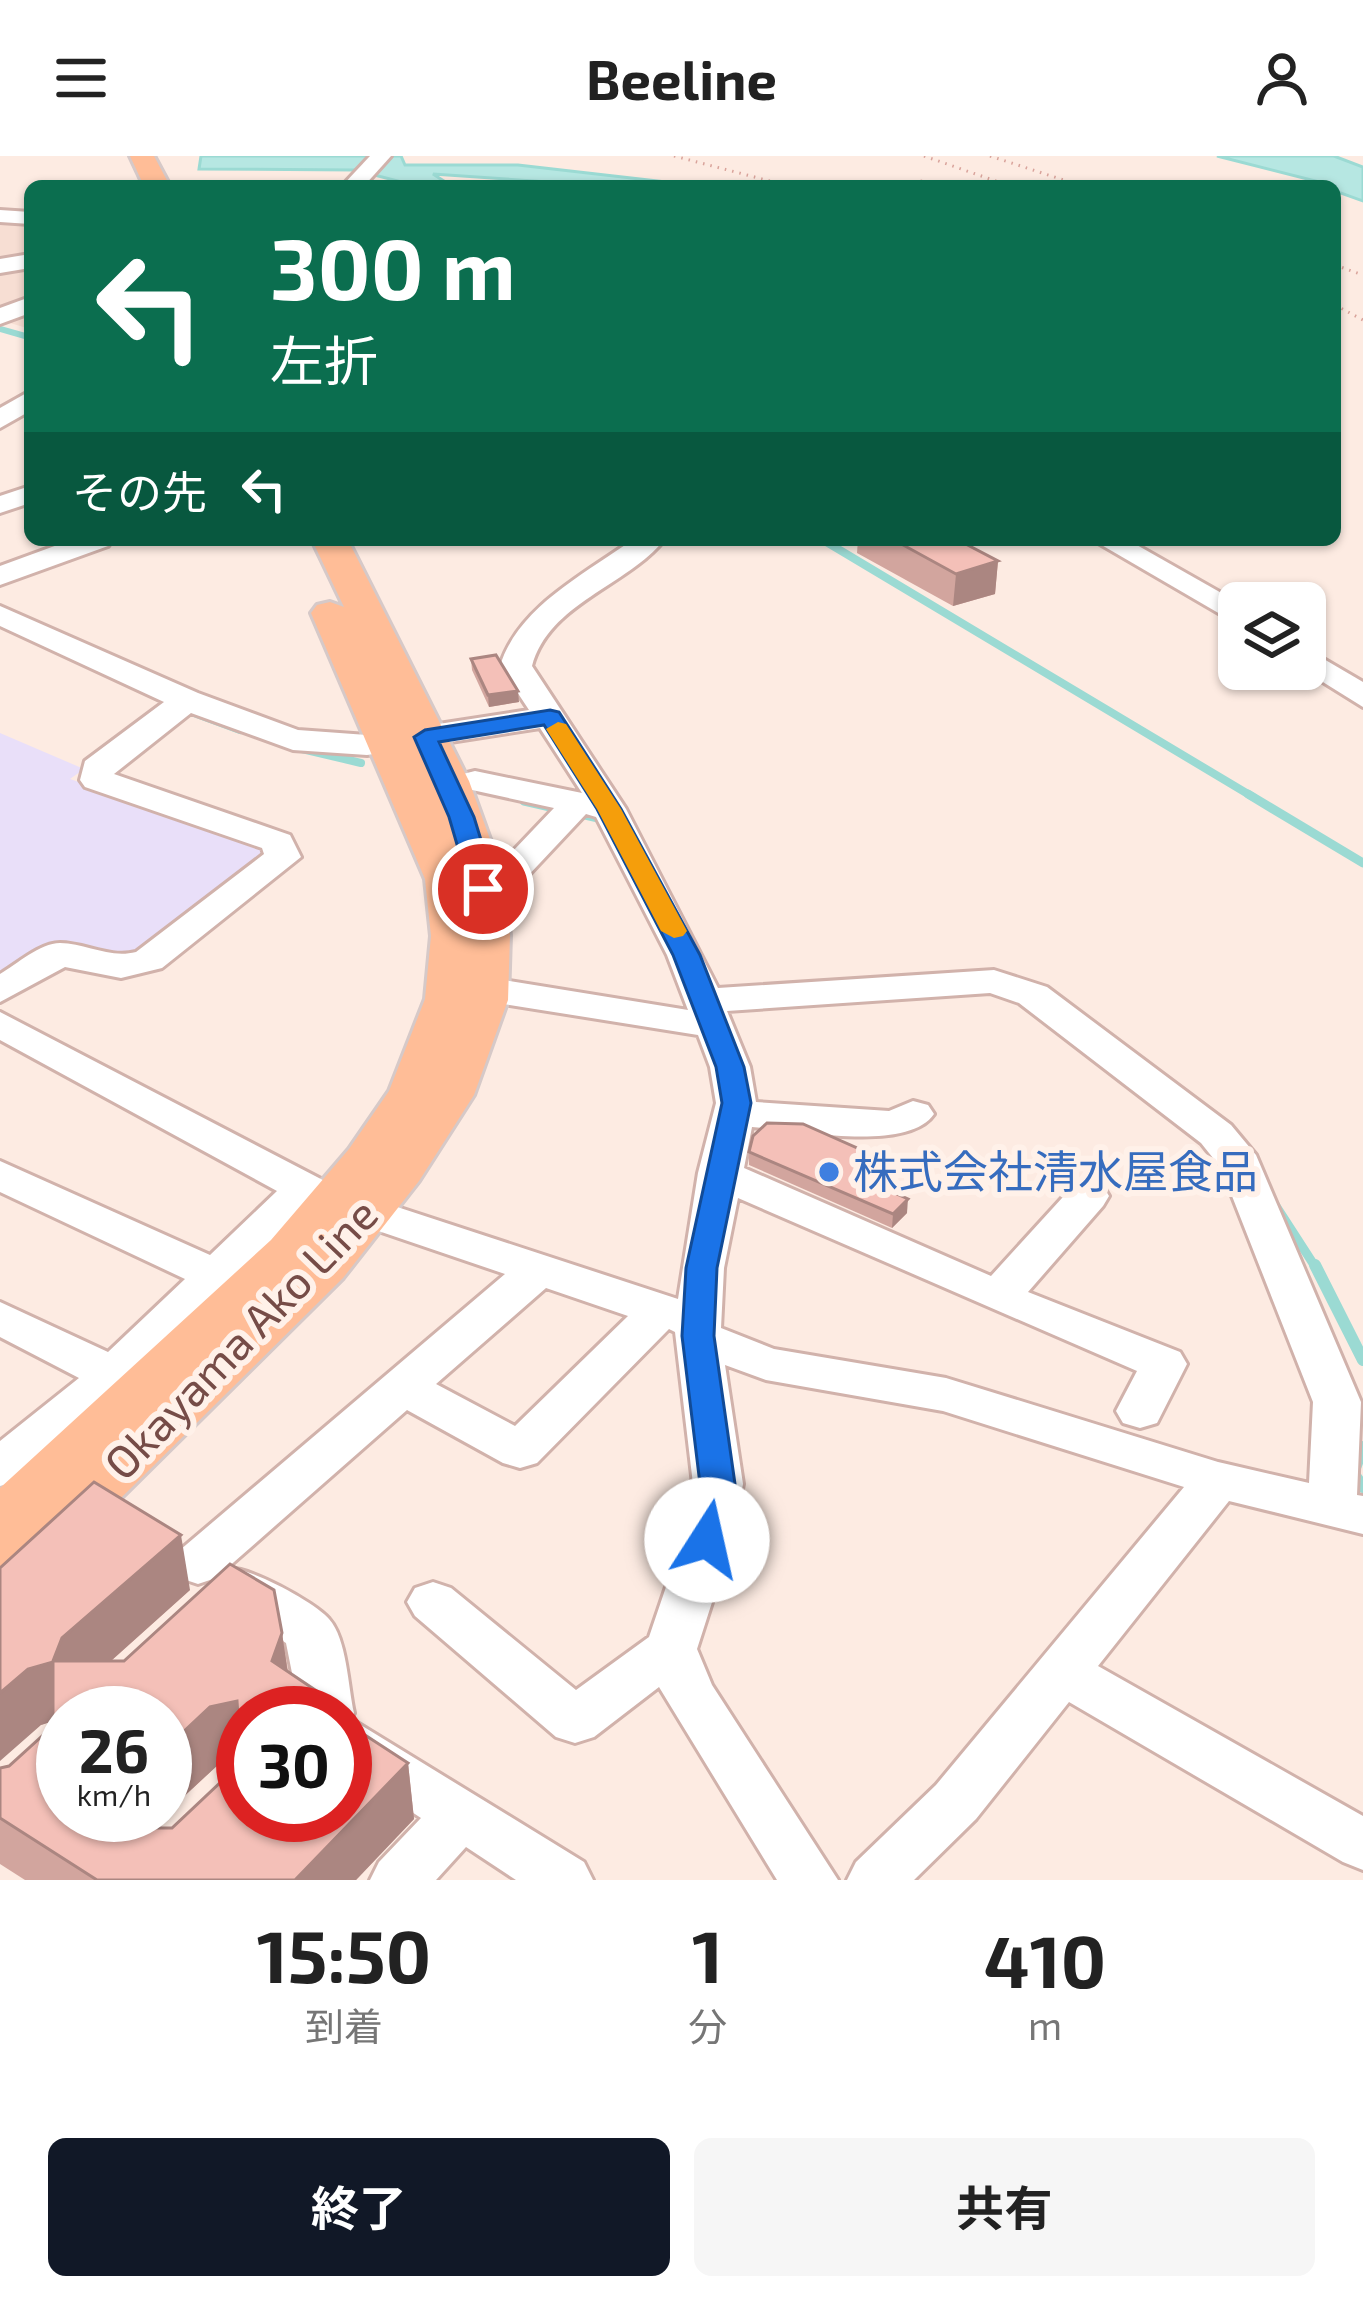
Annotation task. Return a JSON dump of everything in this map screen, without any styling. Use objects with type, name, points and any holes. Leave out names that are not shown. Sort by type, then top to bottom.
[{"type":"main road","name":"Okayama Ako Line","points":[[0,1579],[167,1554],[324,1265],[334,1201],[449,1095],[485,988],[488,935],[482,875],[448,781],[406,740],[301,546]]},
{"type":"main road","name":"Okayama Ako Line","points":[[0,1524],[290,1253],[367,1161],[413,1090],[449,999],[454,936],[447,879],[406,740],[332,546]]},
{"type":"street","points":[[358,180],[381,156]]},
{"type":"street","points":[[0,576],[82,546]]},
{"type":"street","points":[[433,1602],[574,1720],[671,1649],[707,1540],[718,1484],[685,1324],[736,1103],[730,1067],[686,955],[592,813],[550,717],[516,665],[516,650],[532,630],[642,546]]},
{"type":"street","points":[[1117,546],[1218,604]]},
{"type":"street","points":[[0,615],[187,700],[292,740],[347,745],[406,740],[550,717]]},
{"type":"street","points":[[1326,671],[1363,697]]},
{"type":"street","points":[[0,990],[59,954],[121,967],[149,960],[283,857],[278,842],[97,780],[97,768],[187,700]]},
{"type":"street","points":[[475,781],[592,813]]},
{"type":"street","points":[[511,872],[592,813]]},
{"type":"street","points":[[0,1024],[334,1201],[685,1324],[766,1364],[946,1395],[1219,1480],[1347,1511],[1337,1402],[1241,1164],[1216,1133],[1068,1026],[1033,995],[994,981],[708,1014],[485,988]]},
{"type":"street","points":[[733,1113],[896,1124],[913,1114]]},
{"type":"street","points":[[719,1172],[998,1297],[1163,1364],[1140,1411]]},
{"type":"street","points":[[0,1175],[216,1275]]},
{"type":"street","points":[[998,1297],[1088,1196]]},
{"type":"street","points":[[0,1468],[113,1375],[216,1275],[334,1201]]},
{"type":"street","points":[[321,1686],[310,1632],[167,1554],[401,1386],[537,1271]]},
{"type":"street","points":[[0,1318],[113,1375]]},
{"type":"street","points":[[401,1386],[520,1450],[685,1324]]},
{"type":"street","points":[[877,1880],[956,1802],[1219,1480]]},
{"type":"street","points":[[671,1649],[688,1694],[808,1880]]},
{"type":"street","points":[[1063,1672],[1363,1845]]},
{"type":"street","points":[[372,1749],[460,1814],[564,1880]]},
{"type":"street","points":[[399,1880],[460,1814]]},
{"type":"path","points":[[674,156],[766,180]]},
{"type":"path","points":[[924,156],[993,180]]},
{"type":"path","points":[[990,156],[1064,180]]},
{"type":"shaded area","points":[[0,221],[24,223],[24,327],[0,320]]},
{"type":"shaded area","points":[[0,733],[84,769],[70,779],[269,847],[267,857],[144,954],[122,959],[54,946],[0,979]]},
{"type":"water","points":[[201,156],[401,156],[405,165],[518,165],[649,180],[433,174],[442,180],[394,180],[355,170],[199,169]]},
{"type":"water","points":[[1217,156],[1334,156],[1363,167],[1363,201],[1341,193],[1341,180],[1311,180]]},
{"type":"building","points":[[905,546],[969,546],[998,561],[956,574]]},
{"type":"building","points":[[496,655],[518,691],[488,695],[471,659]]},
{"type":"building","points":[[767,1123],[803,1124],[875,1156],[854,1175],[908,1199],[893,1214],[749,1152],[753,1136]]},
{"type":"building","points":[[94,1482],[181,1535],[62,1638],[53,1661],[124,1661],[230,1564],[274,1590],[282,1633],[272,1661],[309,1686],[216,1686],[216,1706],[192,1724],[192,1686],[53,1686],[53,1662],[28,1669],[0,1693],[0,1568]]},
{"type":"building","points":[[372,1740],[408,1763],[372,1800]]},
{"type":"building","points":[[36,1741],[36,1841],[0,1818],[0,1768],[9,1766]]},
{"type":"building","points":[[216,1787],[216,1842],[332,1842],[295,1880],[97,1880],[38,1842],[192,1842],[192,1809]]},
{"type":"waterway","points":[[0,329],[24,336]]},
{"type":"waterway","points":[[833,546],[1253,797]]},
{"type":"waterway","points":[[194,713],[240,730]]},
{"type":"waterway","points":[[302,749],[361,763]]},
{"type":"waterway","points":[[1248,794],[1253,797]]},
{"type":"waterway","points":[[1253,797],[1363,863]]},
{"type":"waterway","points":[[524,801],[607,820]]},
{"type":"waterway","points":[[1274,1203],[1316,1268]]},
{"type":"waterway","points":[[1315,1265],[1363,1360]]},
{"type":"waterway","points":[[1363,1447],[1353,1473],[1363,1487]]},
{"type":"slow traffic","points":[[558,729],[609,809],[674,931]]},
{"type":"place","name":"株式会社清水屋食品","points":[[829,1172]]},
{"type":"route","points":[[483,889],[448,781],[425,737],[550,717],[609,809],[686,955],[730,1067],[736,1103],[701,1268],[698,1336],[718,1484],[707,1540]]}]
